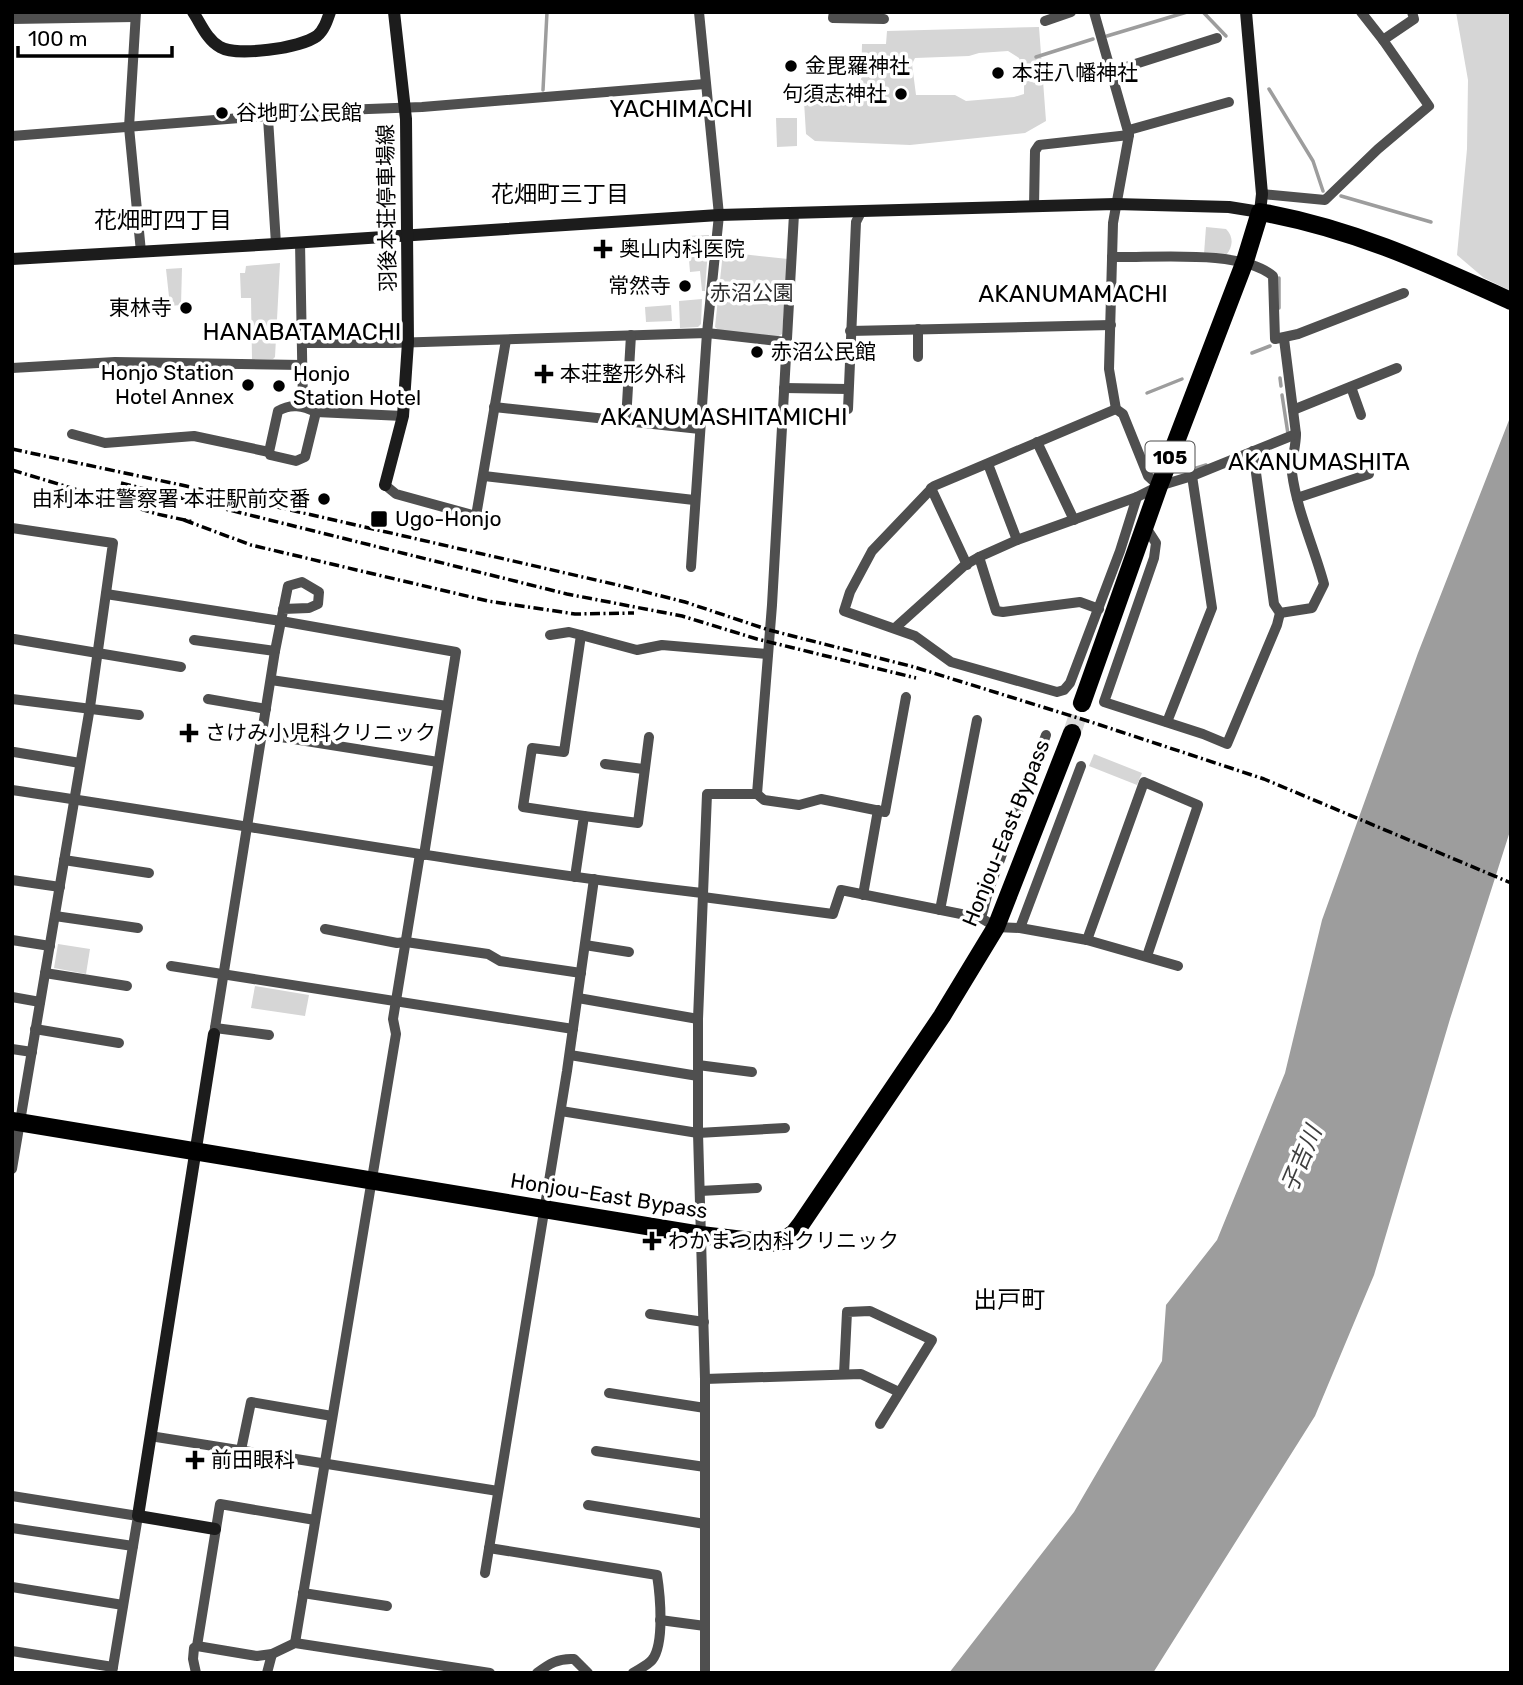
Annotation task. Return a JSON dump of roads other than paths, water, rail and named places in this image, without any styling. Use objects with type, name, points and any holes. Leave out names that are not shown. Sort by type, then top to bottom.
[{"type":"highway","name":"105","points":[[1082,703],[1159,486],[1245,261],[1261,203]]},
{"type":"highway","points":[[1261,203],[1355,234],[1511,301]]},
{"type":"highway","name":"Honjou-East Bypass","points":[[16,1122],[701,1235],[770,1243],[782,1241],[794,1233],[942,1016],[988,923],[1072,733]]},
{"type":"street","points":[[193,12],[210,39],[221,48],[237,52],[308,41],[320,34],[330,12]]},
{"type":"street","name":"羽後本荘停車場線","points":[[385,485],[403,416],[408,342],[405,108],[394,12]]},
{"type":"street","points":[[691,567],[707,333],[719,215],[699,12]]},
{"type":"street","points":[[834,12],[833,18],[884,19]]},
{"type":"street","points":[[1045,21],[1072,12]]},
{"type":"street","points":[[1094,12],[1129,133],[1115,204],[1109,369],[1116,409],[1123,414],[1148,476],[1159,486]]},
{"type":"street","points":[[1246,12],[1261,203]]},
{"type":"street","points":[[12,259],[719,215],[1115,204],[1229,207],[1325,200],[1378,149],[1430,106],[1361,12]]},
{"type":"street","points":[[1384,40],[1414,19],[1412,12]]},
{"type":"street","points":[[12,19],[135,14],[129,127],[141,252]]},
{"type":"street","points":[[1110,72],[1217,38]]},
{"type":"street","points":[[12,136],[705,84]]},
{"type":"street","points":[[1034,207],[1035,151],[1039,145],[1129,133],[1229,102]]},
{"type":"street","points":[[268,118],[276,244]]},
{"type":"street","points":[[848,409],[856,222],[861,212]]},
{"type":"street","points":[[757,794],[791,291],[793,214]]},
{"type":"street","points":[[300,242],[303,406]]},
{"type":"street","points":[[1112,257],[1231,258],[1263,267],[1273,276],[1275,339],[1284,339],[1404,293]]},
{"type":"street","points":[[850,331],[1111,325]]},
{"type":"street","points":[[918,329],[918,358]]},
{"type":"street","points":[[302,343],[707,333],[786,342]]},
{"type":"street","points":[[626,421],[631,335]]},
{"type":"street","points":[[1280,613],[1312,608],[1324,584],[1297,498],[1292,469],[1296,434],[1284,339]]},
{"type":"street","points":[[385,485],[396,494],[477,516],[506,340]]},
{"type":"street","points":[[12,368],[115,362],[302,365]]},
{"type":"street","points":[[1293,410],[1397,368]]},
{"type":"street","points":[[784,387],[848,389]]},
{"type":"street","points":[[1351,387],[1361,415]]},
{"type":"street","points":[[269,452],[278,411],[290,406],[303,406],[316,411],[403,416]]},
{"type":"street","points":[[494,407],[700,429]]},
{"type":"street","points":[[1116,409],[931,488],[872,551],[850,592],[844,611],[915,636],[951,662],[1057,692],[1064,690],[1070,683],[1120,551],[1137,497]]},
{"type":"street","points":[[72,434],[105,443],[194,436],[269,452],[270,455],[296,461],[305,457],[316,411]]},
{"type":"street","points":[[895,628],[979,557],[1017,540],[1137,497],[1159,486],[1192,476],[1296,434]]},
{"type":"street","points":[[1037,442],[1074,520]]},
{"type":"street","points":[[1145,526],[1156,543],[1154,558],[1104,702],[1227,744],[1280,613],[1274,604],[1253,451]]},
{"type":"street","points":[[988,464],[1017,540]]},
{"type":"street","points":[[1297,498],[1370,474]]},
{"type":"street","points":[[484,476],[694,500]]},
{"type":"street","points":[[1167,722],[1212,608],[1192,476]]},
{"type":"street","points":[[931,488],[967,565]]},
{"type":"street","points":[[12,528],[113,543],[90,708],[32,1052],[16,1122],[12,1169]]},
{"type":"street","points":[[979,557],[996,611],[1080,602],[1098,609]]},
{"type":"street","points":[[106,594],[456,652],[393,1019],[396,1034],[295,1643]]},
{"type":"street","points":[[12,1651],[113,1670],[283,609]]},
{"type":"street","points":[[550,635],[569,632],[637,650],[662,645],[768,654]]},
{"type":"street","points":[[581,635],[564,751],[532,748],[523,807],[638,824],[649,737]]},
{"type":"street","points":[[14,639],[181,667]]},
{"type":"street","points":[[194,640],[275,651]]},
{"type":"street","points":[[271,680],[447,706]]},
{"type":"street","points":[[705,1673],[705,1380],[698,1133],[698,1019],[707,794],[757,794],[764,800],[799,805],[821,799],[885,812],[906,697]]},
{"type":"street","points":[[12,699],[139,715]]},
{"type":"street","points":[[208,699],[266,709]]},
{"type":"street","points":[[940,910],[977,720]]},
{"type":"street","points":[[262,734],[439,762]]},
{"type":"street","points":[[988,923],[988,892],[1046,735]]},
{"type":"street","points":[[14,752],[80,763]]},
{"type":"street","points":[[605,764],[643,769]]},
{"type":"street","points":[[1020,928],[1081,766]]},
{"type":"street","points":[[1087,940],[1144,782],[1198,805],[1147,956]]},
{"type":"street","points":[[12,790],[248,825],[422,855],[833,914],[841,890],[940,910],[988,923],[1087,940],[1178,966]]},
{"type":"street","points":[[863,895],[878,810]]},
{"type":"street","points":[[575,877],[584,816]]},
{"type":"street","points":[[64,860],[149,873]]},
{"type":"street","points":[[12,880],[60,887]]},
{"type":"street","points":[[485,1573],[570,1055],[594,880]]},
{"type":"street","points":[[55,916],[138,928]]},
{"type":"street","points":[[325,929],[397,943],[488,954],[500,961],[581,973]]},
{"type":"street","points":[[12,940],[50,946]]},
{"type":"street","points":[[585,945],[629,952]]},
{"type":"street","points":[[171,966],[573,1029]]},
{"type":"street","points":[[45,973],[127,986]]},
{"type":"street","points":[[12,997],[40,1002]]},
{"type":"street","points":[[578,998],[698,1019]]},
{"type":"street","points":[[35,1028],[119,1043]]},
{"type":"street","points":[[215,1031],[269,1035]]},
{"type":"street","points":[[12,1049],[32,1052]]},
{"type":"street","points":[[570,1055],[698,1071],[752,1072]]},
{"type":"street","points":[[561,1111],[698,1133],[785,1128]]},
{"type":"street","points":[[700,1191],[757,1188]]},
{"type":"street","points":[[844,1374],[847,1312],[870,1311],[932,1340],[880,1424]]},
{"type":"street","points":[[650,1314],[704,1322]]},
{"type":"street","points":[[705,1380],[861,1374],[899,1391]]},
{"type":"street","points":[[609,1394],[705,1408]]},
{"type":"street","points":[[241,1450],[251,1402],[332,1416]]},
{"type":"street","points":[[150,1436],[498,1491]]},
{"type":"street","points":[[596,1451],[705,1468]]},
{"type":"street","points":[[12,1496],[215,1529]]},
{"type":"street","points":[[196,1673],[194,1648],[197,1646],[220,1504],[315,1520]]},
{"type":"street","points":[[588,1505],[705,1524]]},
{"type":"street","points":[[12,1528],[133,1546]]},
{"type":"street","points":[[489,1548],[657,1575],[662,1606],[656,1651],[652,1661],[633,1673]]},
{"type":"street","points":[[12,1587],[123,1605]]},
{"type":"street","points":[[303,1593],[387,1606]]},
{"type":"street","points":[[660,1619],[705,1626]]},
{"type":"street","points":[[197,1646],[257,1656],[272,1654],[295,1643],[490,1673]]},
{"type":"street","points":[[267,1673],[272,1654]]},
{"type":"street","points":[[537,1673],[552,1662],[564,1658],[573,1659],[588,1673]]},
{"type":"water","name":"子吉川","points":[[1511,415],[1511,828],[1450,1019],[1374,1275],[1315,1416],[1153,1673],[949,1673],[1074,1512],[1162,1361],[1166,1305],[1217,1240],[1285,1073],[1322,920],[1418,653]]},
{"type":"waterway","points":[[543,90],[547,12]]},
{"type":"waterway","points":[[1107,36],[1187,12]]},
{"type":"waterway","points":[[1203,12],[1226,36]]},
{"type":"waterway","points":[[1036,57],[1093,39]]},
{"type":"waterway","points":[[1269,89],[1313,161],[1323,191]]},
{"type":"waterway","points":[[1341,196],[1431,222]]},
{"type":"waterway","points":[[1279,278],[1279,308]]},
{"type":"waterway","points":[[1252,353],[1270,346]]},
{"type":"waterway","points":[[1280,378],[1281,386]]},
{"type":"waterway","points":[[1147,393],[1182,379]]},
{"type":"waterway","points":[[1282,395],[1288,434]]},
{"type":"waterway","points":[[1187,471],[1206,465]]},
{"type":"tunnel","points":[[1072,733],[1082,703]]},
{"type":"railway","points":[[12,449],[622,586],[685,602],[769,630],[914,667],[1264,779],[1511,883]]},
{"type":"railway","points":[[12,470],[157,514],[194,522]]},
{"type":"railway","points":[[121,483],[567,594],[682,616],[757,639],[916,678]]},
{"type":"railway","points":[[184,520],[251,545],[488,601],[575,614],[634,613]]},
{"type":"place","name":"金毘羅神社","points":[[791,66]]},
{"type":"place","name":"本荘八幡神社","points":[[998,73]]},
{"type":"place","name":"句須志神社","points":[[901,94]]},
{"type":"place","name":"谷地町公民館","points":[[222,113]]},
{"type":"place","name":"奥山内科医院","points":[[603,249]]},
{"type":"place","name":"常然寺","points":[[685,286]]},
{"type":"place","name":"東林寺","points":[[186,308]]},
{"type":"place","name":"赤沼公民館","points":[[757,352]]},
{"type":"place","name":"本荘整形外科","points":[[544,374]]},
{"type":"place","name":"Honjo Station Hotel Annex","points":[[248,385]]},
{"type":"place","name":"Honjo Station Hotel","points":[[279,386]]},
{"type":"place","name":"由利本荘警察署 本荘駅前交番","points":[[324,499]]},
{"type":"place","name":"Ugo-Honjo","points":[[379,519]]},
{"type":"place","name":"さけみ小児科クリニック","points":[[189,733]]},
{"type":"place","name":"わかまつ内科クリニック","points":[[652,1241]]},
{"type":"place","name":"前田眼科","points":[[195,1460]]},
{"type":"district","name":"YACHIMACHI","points":[[681,109]]},
{"type":"district","name":"花畑町三丁目","points":[[560,194]]},
{"type":"district","name":"花畑町四丁目","points":[[163,220]]},
{"type":"district","name":"AKANUMAMACHI","points":[[1073,294]]},
{"type":"district","name":"HANABATAMACHI","points":[[302,332]]},
{"type":"district","name":"AKANUMASHITAMICHI","points":[[724,417]]},
{"type":"district","name":"AKANUMASHITA","points":[[1319,462]]},
{"type":"district","name":"出戸町","points":[[1009,1300]]},
{"type":"park label","name":"赤沼公園","points":[[752,293]]}]
